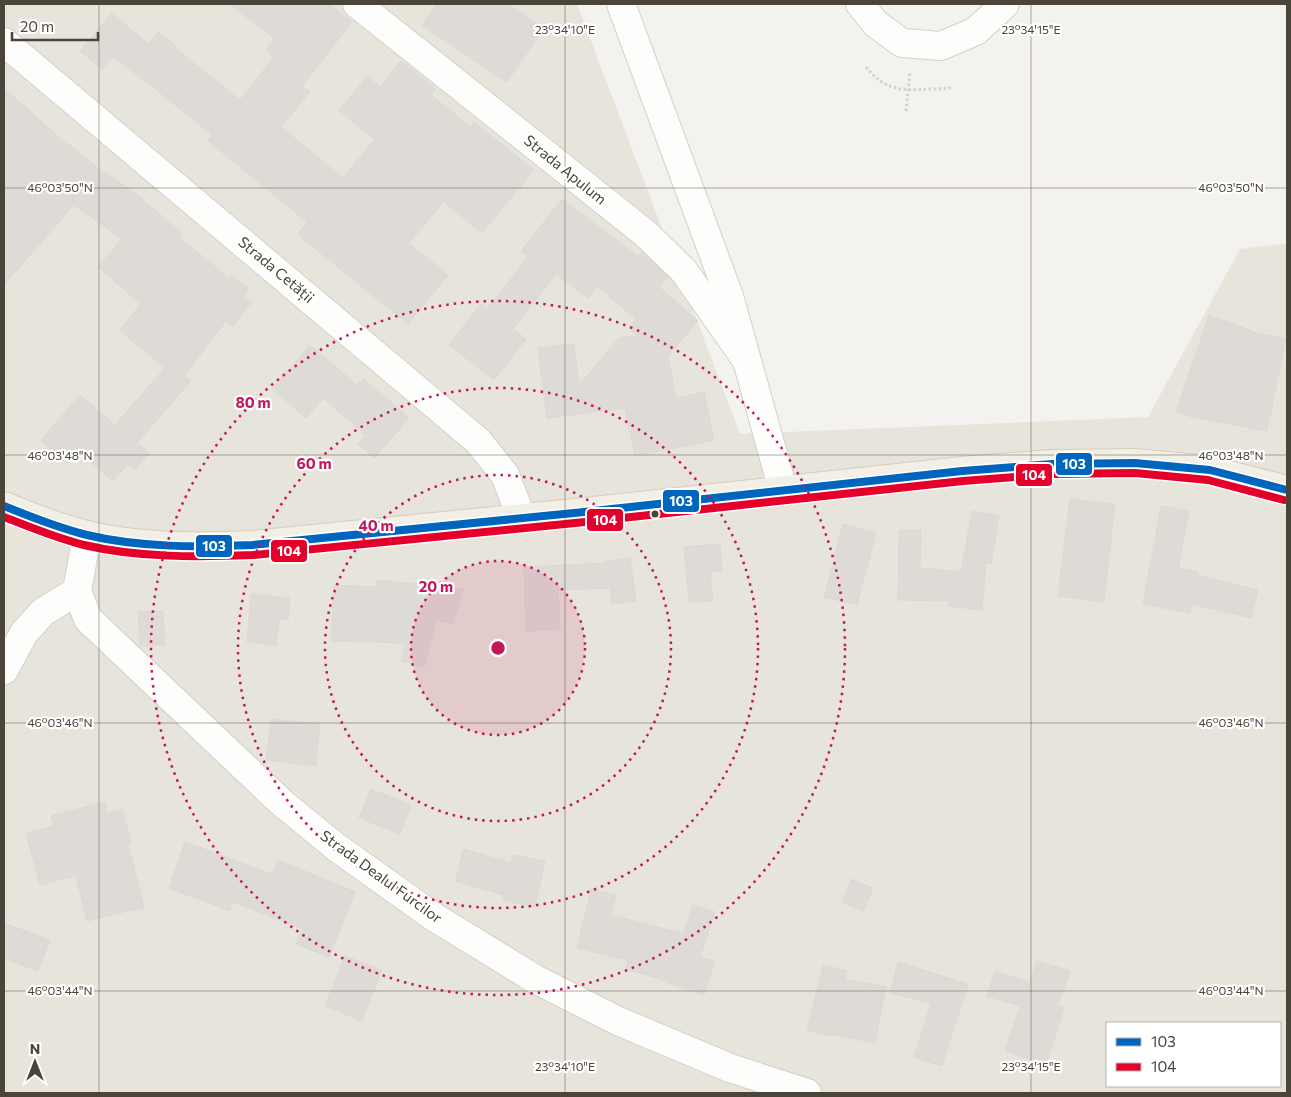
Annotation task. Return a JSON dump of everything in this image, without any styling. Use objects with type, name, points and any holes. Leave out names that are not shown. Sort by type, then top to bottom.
[{"type":"main road","points":[[4,506],[42,522],[88,535],[168,546],[213,547],[522,519],[962,471],[1052,464],[1125,463],[1210,470],[1287,490]]},
{"type":"street","name":"Strada Apulum","points":[[356,4],[646,234],[684,271],[747,360]]},
{"type":"street","name":"Strada Apulum","points":[[621,4],[729,296],[783,490]]},
{"type":"street","points":[[860,4],[876,24],[902,43],[941,46],[976,31],[1005,4]]},
{"type":"street","name":"Strada Cetății","points":[[4,42],[478,440],[505,475],[522,519]]},
{"type":"street","points":[[4,670],[24,633],[42,612],[77,591],[88,535]]},
{"type":"street","name":"Strada Dealul Furcilor","points":[[77,591],[88,619],[281,802],[336,847],[434,917],[535,979],[618,1021],[730,1068],[805,1093]]},
{"type":"path","points":[[906,111],[914,44]]},
{"type":"path","points":[[866,67],[873,76],[885,83],[908,91],[953,87]]},
{"type":"shaded area","points":[[4,4],[577,4],[740,434],[1148,417],[1240,249],[1287,243],[1287,1093],[4,1093]]},
{"type":"building","points":[[230,4],[329,4],[352,22],[302,86],[310,92],[281,127],[343,178],[375,139],[339,111],[367,76],[380,87],[401,61],[436,89],[431,95],[471,127],[474,122],[534,170],[482,233],[443,202],[409,243],[448,275],[408,324],[297,234],[307,222],[207,140],[212,135],[113,56],[102,69],[80,51],[112,13],[148,44],[159,32],[176,46],[175,48],[240,100],[274,57],[266,50],[275,39]]},
{"type":"building","points":[[437,4],[508,4],[544,28],[507,82],[422,25]]},
{"type":"building","points":[[4,88],[69,146],[104,173],[136,194],[182,233],[179,237],[229,278],[231,275],[249,289],[243,297],[251,303],[233,326],[226,321],[184,376],[191,381],[137,443],[150,453],[135,469],[128,464],[113,481],[78,451],[67,463],[41,440],[80,395],[115,425],[165,368],[119,330],[141,304],[98,267],[122,239],[74,205],[4,285]]},
{"type":"building","points":[[562,199],[638,256],[642,252],[668,277],[659,287],[698,321],[668,356],[676,398],[704,392],[714,440],[635,456],[625,408],[547,418],[538,348],[574,344],[579,385],[619,338],[638,336],[628,328],[636,319],[597,286],[588,298],[556,274],[513,329],[526,339],[494,380],[449,345],[481,304],[487,309],[528,257],[521,251]]},
{"type":"building","points":[[1209,315],[1252,332],[1286,339],[1267,431],[1198,419],[1176,412]]},
{"type":"building","points":[[310,345],[357,385],[363,378],[409,418],[374,458],[358,444],[366,435],[323,398],[306,418],[272,389]]},
{"type":"building","points":[[1070,499],[1115,504],[1104,602],[1058,596]]},
{"type":"building","points":[[1161,506],[1189,511],[1178,568],[1198,572],[1197,575],[1258,590],[1251,618],[1192,604],[1190,613],[1143,604]]},
{"type":"building","points":[[972,511],[999,516],[991,564],[986,563],[982,610],[948,606],[948,601],[898,600],[899,530],[921,530],[920,568],[961,572]]},
{"type":"building","points":[[843,524],[876,533],[857,605],[824,597]]},
{"type":"building","points":[[720,544],[722,571],[710,572],[713,601],[689,602],[684,547]]},
{"type":"building","points":[[630,558],[636,601],[612,604],[610,588],[558,590],[560,629],[526,631],[524,567],[606,563],[606,561]]},
{"type":"building","points":[[377,580],[463,589],[453,624],[436,620],[424,667],[401,661],[405,643],[331,641],[334,585],[376,587]]},
{"type":"building","points":[[251,594],[290,598],[288,620],[279,619],[276,645],[247,642]]},
{"type":"building","points":[[163,611],[165,645],[140,646],[138,612]]},
{"type":"building","points":[[271,719],[320,724],[316,766],[266,760]]},
{"type":"building","points":[[371,789],[411,805],[400,834],[359,818]]},
{"type":"building","points":[[105,802],[107,813],[122,809],[131,843],[128,844],[144,907],[87,921],[75,873],[74,876],[40,885],[26,833],[54,826],[51,816]]},
{"type":"building","points":[[185,842],[272,874],[278,860],[355,892],[329,957],[296,944],[302,929],[233,902],[230,911],[169,888]]},
{"type":"building","points":[[464,849],[511,863],[513,855],[545,861],[535,907],[503,900],[504,895],[455,881]]},
{"type":"building","points":[[851,879],[873,888],[863,911],[842,902]]},
{"type":"building","points":[[591,889],[616,895],[611,915],[684,934],[693,905],[715,912],[700,957],[715,961],[704,995],[668,983],[668,981],[626,969],[628,960],[577,948]]},
{"type":"building","points":[[4,923],[50,940],[38,971],[4,958]]},
{"type":"building","points":[[345,956],[382,970],[362,1021],[325,1006]]},
{"type":"building","points":[[1037,961],[1070,971],[1058,1006],[1064,1008],[1046,1065],[1005,1051],[1020,1006],[987,996],[995,971],[1030,982]]},
{"type":"building","points":[[898,962],[968,984],[942,1066],[914,1057],[931,1003],[890,993]]},
{"type":"building","points":[[823,965],[847,971],[845,979],[886,987],[875,1043],[807,1030]]},
{"type":"transit line","name":"103","points":[[4,506],[87,535],[128,542],[170,546],[211,546],[252,545],[584,512],[962,471],[1052,464],[1135,463],[1210,470],[1287,490]]},
{"type":"transit line","name":"104","points":[[4,517],[63,539],[105,549],[168,556],[211,556],[253,555],[585,522],[963,481],[1052,474],[1135,473],[1208,480],[1284,500]]}]
